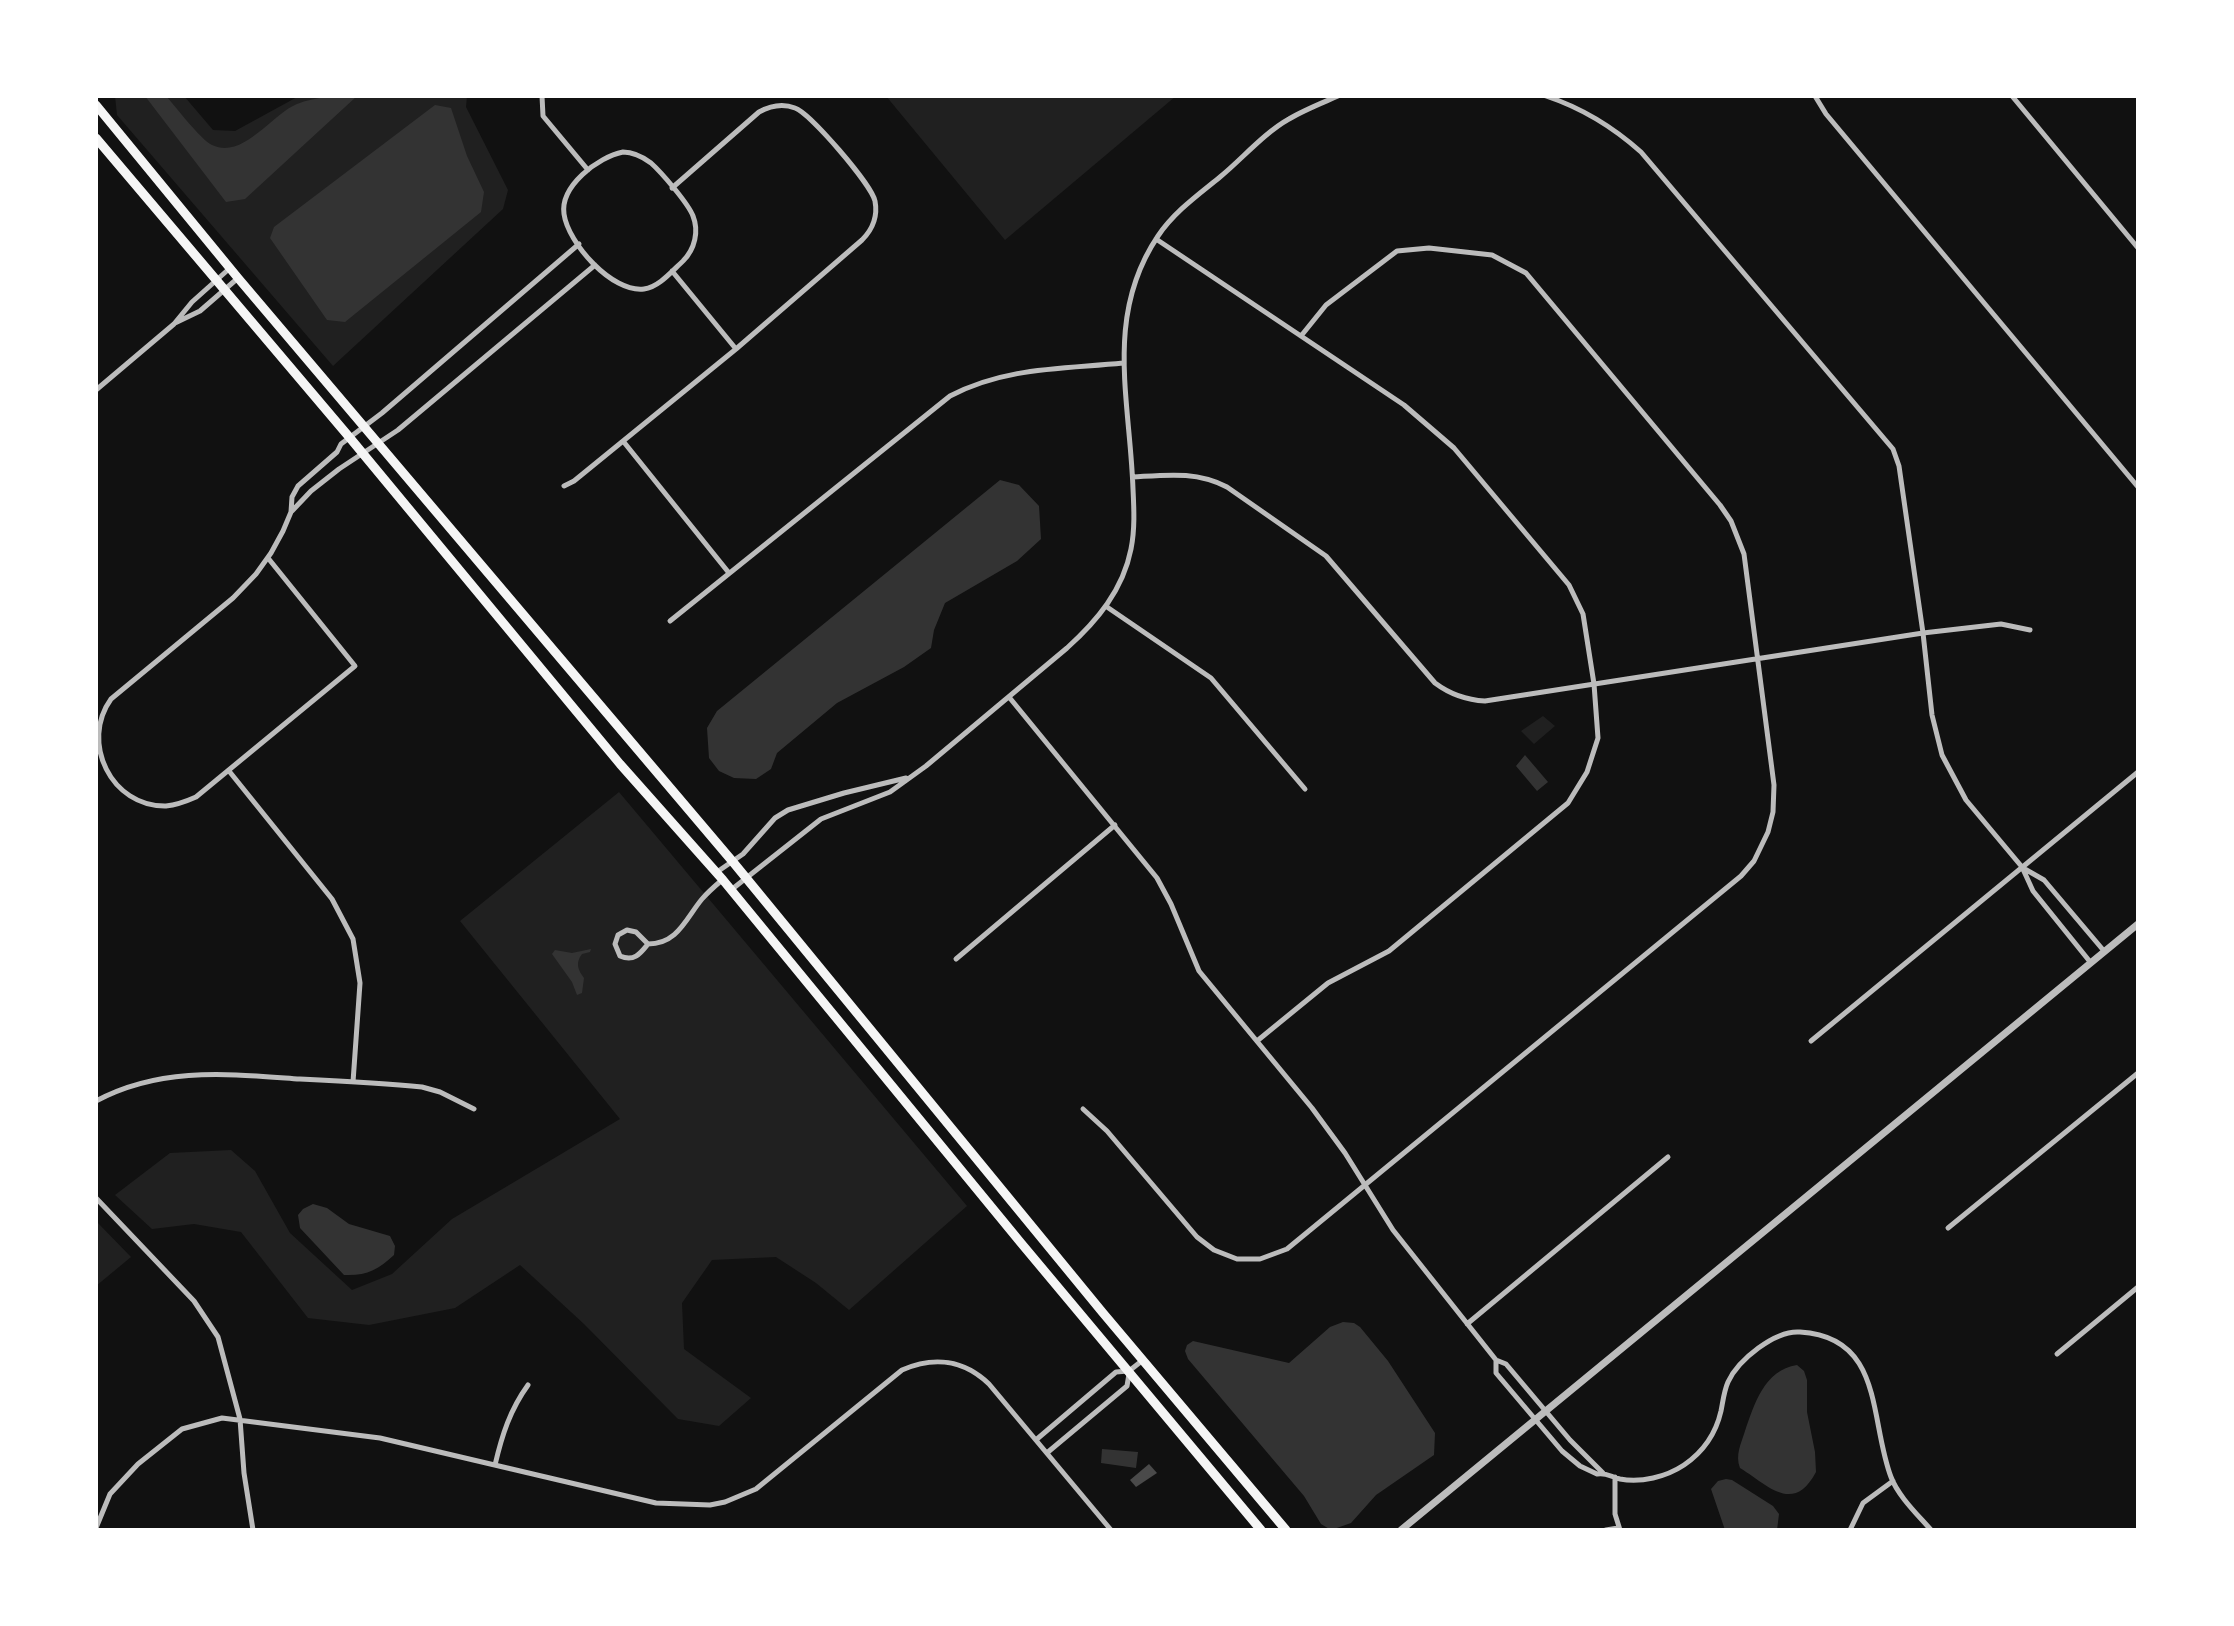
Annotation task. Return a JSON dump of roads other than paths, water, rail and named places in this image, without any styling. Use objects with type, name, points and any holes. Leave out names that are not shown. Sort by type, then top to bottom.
[{"type":"main road","points":[[96,105],[238,278],[733,862],[1286,1530]]},
{"type":"main road","points":[[96,138],[620,764],[720,876],[1261,1530]]},
{"type":"main road","points":[[968,1179],[983,1166]]},
{"type":"street","points":[[542,96],[543,116],[588,171]]},
{"type":"street","points":[[731,890],[833,812],[879,798],[926,766],[1087,630],[1107,607],[1121,581],[1134,531],[1133,477],[1123,363],[1128,303],[1138,274],[1156,239],[1186,205],[1287,119],[1338,96]]},
{"type":"street","points":[[1546,96],[1588,113],[1641,152],[1893,449],[1899,466],[1932,715],[1942,755],[1966,800],[2022,867],[2033,891],[2091,963]]},
{"type":"street","points":[[1815,96],[1826,114],[2138,487]]},
{"type":"street","points":[[2012,96],[2138,248]]},
{"type":"street","points":[[564,486],[736,349],[867,235],[875,217],[873,194],[810,118],[795,108],[782,105],[759,112],[672,188]]},
{"type":"street","points":[[630,152],[651,164],[672,188],[693,214],[697,232],[686,258],[654,287],[635,289],[618,285],[595,265],[569,229],[564,215],[564,202],[571,189],[588,171],[612,154],[630,152]]},
{"type":"street","points":[[1156,239],[1433,427],[1569,585],[1583,614],[1588,634],[1598,726],[1596,748],[1582,783],[1568,803],[1389,951],[1328,983],[1257,1041]]},
{"type":"street","points":[[291,512],[292,497],[298,486],[337,452],[341,444],[579,244]]},
{"type":"street","points":[[1083,1109],[1107,1131],[1197,1237],[1226,1256],[1248,1260],[1278,1254],[1366,1187],[1723,892],[1754,861],[1768,832],[1774,800],[1772,766],[1744,554],[1731,521],[1526,273],[1492,255],[1429,248],[1397,251],[1326,305],[1301,336]]},
{"type":"street","points":[[268,558],[355,666],[196,797],[169,806],[131,796],[111,780],[100,758],[98,737],[102,714],[111,699],[233,598],[268,558],[291,512],[311,491],[398,430],[595,265]]},
{"type":"street","points":[[96,390],[174,324],[192,302],[230,268]]},
{"type":"street","points":[[672,271],[736,349]]},
{"type":"street","points":[[174,324],[190,318],[238,278]]},
{"type":"street","points":[[670,621],[915,422],[968,387],[1011,373],[1123,363]]},
{"type":"street","points":[[623,441],[729,573]]},
{"type":"street","points":[[1133,477],[1178,474],[1215,480],[1307,540],[1333,563],[1435,683],[1454,695],[1485,701],[1923,633],[2001,624],[2030,630]]},
{"type":"street","points":[[1107,607],[1211,678],[1305,789]]},
{"type":"street","points":[[1009,697],[1165,891],[1199,971],[1312,1108],[1345,1153],[1398,1238],[1496,1360],[1506,1364],[1545,1412],[1603,1473],[1626,1480],[1655,1478],[1686,1463],[1702,1450],[1715,1430],[1723,1395],[1732,1375],[1773,1338],[1782,1333],[1801,1332],[1839,1344],[1861,1362],[1893,1481],[1931,1530]]},
{"type":"street","points":[[229,771],[332,899],[353,939],[360,983],[353,1082]]},
{"type":"street","points":[[1811,1041],[2138,772]]},
{"type":"street","points":[[648,944],[632,930],[618,935],[615,944],[617,952],[629,959],[637,956],[648,944],[673,936],[720,876],[775,818],[788,810],[907,778]]},
{"type":"street","points":[[828,798],[833,812]]},
{"type":"street","points":[[956,959],[1115,825]]},
{"type":"street","points":[[2022,867],[2044,880],[2105,952]]},
{"type":"street","points":[[1401,1530],[2138,924]]},
{"type":"street","points":[[1948,1228],[2138,1073]]},
{"type":"street","points":[[96,1101],[145,1081],[191,1074],[432,1089],[474,1109]]},
{"type":"street","points":[[1467,1324],[1668,1157]]},
{"type":"street","points":[[96,1198],[205,1314],[223,1353],[240,1419],[253,1530]]},
{"type":"street","points":[[2057,1354],[2138,1287]]},
{"type":"street","points":[[1037,1439],[1116,1372],[1129,1371],[1143,1360]]},
{"type":"street","points":[[1496,1360],[1496,1373],[1571,1460],[1588,1471],[1603,1473]]},
{"type":"street","points":[[96,1528],[103,1507],[116,1487],[172,1435],[193,1424],[222,1418],[380,1438],[656,1503],[710,1505],[756,1489],[902,1370],[925,1361],[937,1361],[962,1365],[977,1373],[1043,1446],[1111,1530]]},
{"type":"street","points":[[1048,1452],[1127,1386],[1129,1371]]},
{"type":"street","points":[[495,1465],[507,1420],[528,1385]]},
{"type":"street","points":[[1606,1530],[1619,1529],[1615,1514],[1615,1477]]},
{"type":"street","points":[[1850,1530],[1863,1503],[1893,1481]]}]
